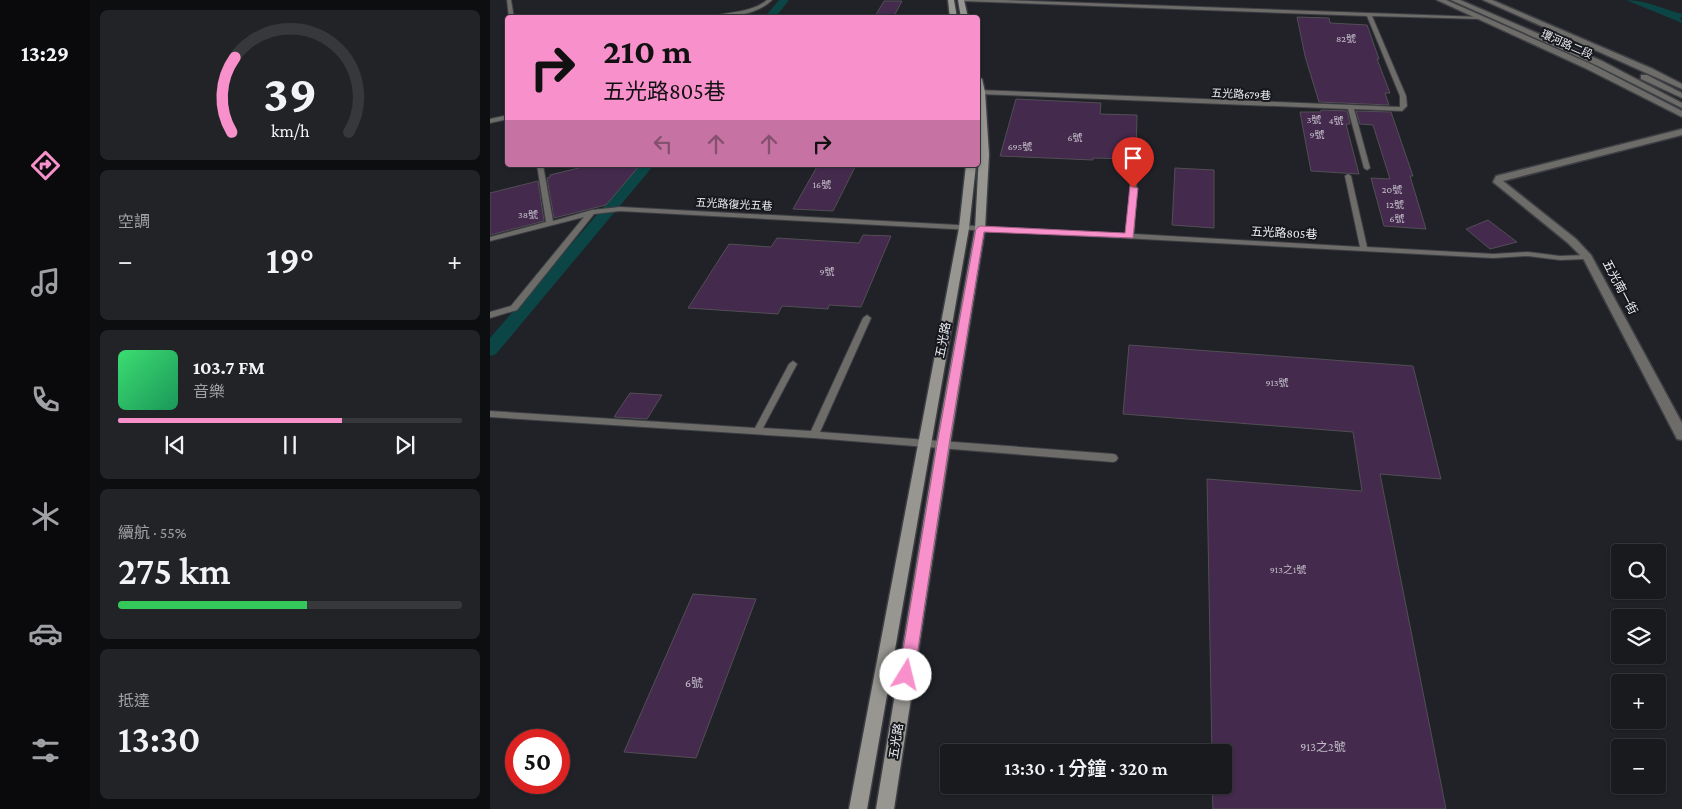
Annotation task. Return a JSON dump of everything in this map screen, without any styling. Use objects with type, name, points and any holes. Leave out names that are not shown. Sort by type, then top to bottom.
[{"type":"main road","points":[[951,0],[954,15]]},
{"type":"main road","points":[[961,0],[964,15]]},
{"type":"main road","name":"五光路","points":[[885,809],[943,445],[980,229],[984,155],[980,105]]},
{"type":"main road","name":"五光路","points":[[858,809],[964,228],[971,167]]},
{"type":"street","name":"環河路二段","points":[[1440,0],[1590,66],[1682,114]]},
{"type":"street","name":"環河路二段","points":[[1454,0],[1599,63],[1682,106]]},
{"type":"street","name":"環河路二段","points":[[1473,0],[1682,96]]},
{"type":"street","name":"環河路二段","points":[[1486,0],[1650,70],[1682,87]]},
{"type":"street","name":"五光南一街","points":[[1682,132],[1499,178],[1498,182],[1572,241],[1587,257],[1682,435]]},
{"type":"lane","points":[[509,0],[512,15]]},
{"type":"lane","points":[[724,15],[753,9],[765,5],[770,0]]},
{"type":"lane","points":[[961,0],[1481,18]]},
{"type":"lane","name":"五光路679巷","points":[[980,92],[1402,110],[1404,106],[1403,96],[1369,14]]},
{"type":"lane","points":[[1351,109],[1367,168]]},
{"type":"lane","points":[[490,121],[505,118]]},
{"type":"lane","points":[[540,167],[550,223]]},
{"type":"lane","points":[[1130,236],[1134,172]]},
{"type":"lane","points":[[1348,176],[1364,249]]},
{"type":"lane","name":"五光路復光五巷","points":[[490,238],[596,211],[620,209],[980,229]]},
{"type":"lane","points":[[490,315],[514,308],[596,211]]},
{"type":"lane","name":"五光路805巷","points":[[980,229],[1493,256],[1528,254],[1560,258],[1587,257]]},
{"type":"lane","points":[[814,435],[868,318]]},
{"type":"lane","points":[[757,432],[792,364]]},
{"type":"lane","points":[[490,414],[814,435],[923,445],[1114,458]]},
{"type":"shaded area","points":[[1626,0],[1647,3],[1682,14],[1682,17],[1680,17],[1682,23]]},
{"type":"building","points":[[884,1],[902,1],[895,15],[876,15]]},
{"type":"building","points":[[1297,17],[1329,18],[1330,23],[1367,25],[1390,93],[1385,93],[1389,105],[1319,102],[1305,56]]},
{"type":"building","points":[[1016,99],[1101,103],[1100,114],[1137,115],[1136,159],[1093,158],[1093,160],[1000,156]]},
{"type":"building","points":[[1321,110],[1347,111],[1350,124],[1346,124],[1359,174],[1311,171],[1300,112],[1321,112]]},
{"type":"building","points":[[1356,111],[1391,112],[1413,176],[1410,176],[1426,229],[1384,226],[1371,178],[1390,179],[1373,125],[1360,124]]},
{"type":"building","points":[[583,167],[638,167],[606,205],[554,218],[547,178],[550,175]]},
{"type":"building","points":[[817,167],[855,167],[833,211],[793,209]]},
{"type":"building","points":[[1175,168],[1214,170],[1214,228],[1172,225]]},
{"type":"building","points":[[538,181],[544,221],[490,235],[490,193]]},
{"type":"building","points":[[1488,220],[1517,242],[1490,249],[1466,229]]},
{"type":"building","points":[[863,235],[891,236],[861,307],[829,305],[828,309],[782,306],[778,314],[688,308],[729,244],[771,247],[777,238],[859,243]]},
{"type":"building","points":[[1129,345],[1413,366],[1441,479],[1380,474],[1446,809],[1213,809],[1212,794],[1232,794],[1232,744],[1212,744],[1207,479],[1362,491],[1353,432],[1123,414]]},
{"type":"building","points":[[630,393],[662,395],[647,419],[614,417]]},
{"type":"building","points":[[693,594],[756,599],[696,758],[624,752]]},
{"type":"waterway","points":[[772,15],[784,0]]},
{"type":"waterway","points":[[490,350],[645,167]]},
{"type":"route","points":[[906,675],[980,229],[1130,236],[1133,188]]}]
